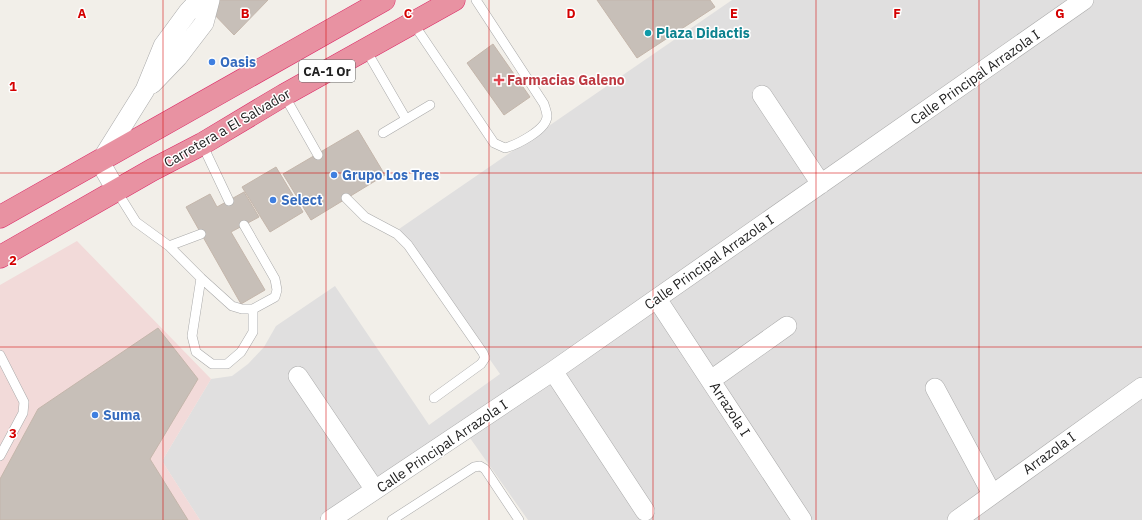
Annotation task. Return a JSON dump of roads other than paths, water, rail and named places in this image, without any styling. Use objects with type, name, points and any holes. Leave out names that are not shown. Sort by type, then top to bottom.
[{"type":"highway","name":"CA-1 Or","points":[[0,217],[100,162],[384,0]]},
{"type":"highway","name":"Carretera a El Salvador","points":[[0,256],[152,170],[202,144],[284,95],[454,0]]},
{"type":"highway","points":[[152,170],[140,159],[140,152],[144,147],[303,56],[313,48],[316,38]]},
{"type":"highway","points":[[0,248],[62,213],[69,204],[69,196],[61,183]]},
{"type":"street","points":[[116,190],[100,162],[145,90],[163,46],[188,12],[199,0]]},
{"type":"street","points":[[145,90],[178,57],[204,23],[210,0]]},
{"type":"street","name":"Calle Principal Arrazola I","points":[[330,520],[553,371],[1084,0]]},
{"type":"street","points":[[762,95],[821,184]]},
{"type":"street","name":"Arrazola I","points":[[657,299],[802,520]]},
{"type":"street","points":[[710,380],[787,326]]},
{"type":"street","points":[[553,371],[645,511]]},
{"type":"street","points":[[298,376],[375,490]]},
{"type":"street","name":"Arrazola I","points":[[956,520],[1142,387]]},
{"type":"street","points":[[935,388],[992,494]]},
{"type":"lane","points":[[413,23],[494,143],[504,148],[515,145],[544,126],[547,117],[544,104],[476,0]]},
{"type":"lane","points":[[366,50],[406,119]]},
{"type":"lane","points":[[284,95],[318,155]]},
{"type":"lane","points":[[383,133],[430,105]]},
{"type":"lane","points":[[202,144],[229,201]]},
{"type":"lane","points":[[116,190],[136,222],[169,246],[232,306],[242,309],[254,309],[275,297],[277,290],[275,279],[244,225]]},
{"type":"lane","points":[[346,198],[366,217],[397,234],[408,245],[483,353],[485,358],[482,364],[434,398]]},
{"type":"lane","points":[[169,246],[201,234]]},
{"type":"lane","points":[[201,278],[192,336],[196,352],[212,364],[227,364],[241,352],[253,332],[254,309]]},
{"type":"lane","points":[[0,355],[24,402],[23,413],[0,456]]},
{"type":"lane","points":[[392,520],[474,467],[480,466],[486,469],[519,520]]},
{"type":"place","name":"Plaza Didactis","points":[[648,33]]},
{"type":"place","name":"Oasis","points":[[212,62]]},
{"type":"place","name":"Farmacias Galeno","points":[[499,80]]},
{"type":"place","name":"Grupo Los Tres","points":[[334,175]]},
{"type":"place","name":"Select","points":[[273,200]]},
{"type":"place","name":"Suma","points":[[95,415]]}]
